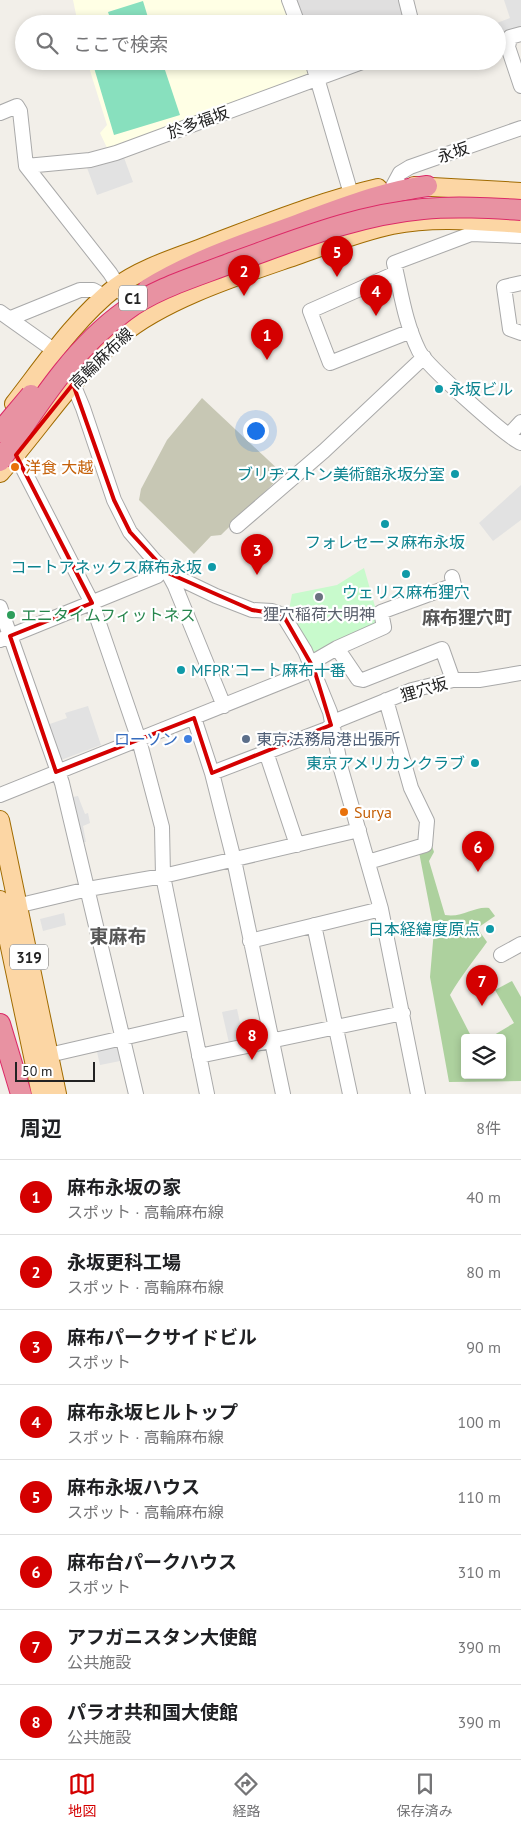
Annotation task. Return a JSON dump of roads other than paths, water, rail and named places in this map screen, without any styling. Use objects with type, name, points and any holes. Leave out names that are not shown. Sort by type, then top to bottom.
[{"type":"highway","points":[[323,220],[373,198],[427,186]]},
{"type":"highway","name":"C1","points":[[5,456],[54,374],[77,345],[121,306],[144,291],[323,220],[422,204],[496,203]]},
{"type":"highway","name":"C1","points":[[5,456],[57,380],[92,340],[132,316],[148,296],[182,281],[351,222],[422,209],[521,210]]},
{"type":"highway","points":[[0,443],[56,373],[92,336],[132,316]]},
{"type":"highway","points":[[0,432],[56,366],[77,345]]},
{"type":"highway","points":[[0,1024],[21,1094]]},
{"type":"highway","points":[[0,1051],[9,1094]]},
{"type":"main road","points":[[0,422],[55,351],[104,296],[118,285],[157,265],[351,194],[393,186],[427,186],[521,192]]},
{"type":"main road","name":"高輪麻布線","points":[[0,473],[5,456],[120,336],[132,316],[348,237],[393,225],[447,219],[521,224]]},
{"type":"main road","name":"319","points":[[0,820],[5,906],[26,984],[49,1055],[57,1094]]},
{"type":"main road","name":"319","points":[[26,984],[41,1094]]},
{"type":"street","points":[[289,0],[295,15]]},
{"type":"street","points":[[406,0],[410,15]]},
{"type":"street","points":[[521,34],[510,37],[508,47],[521,86]]},
{"type":"street","points":[[315,70],[351,194]]},
{"type":"street","name":"於多福坂","points":[[26,166],[90,160],[107,155],[339,70]]},
{"type":"street","points":[[0,113],[12,106],[17,106],[20,111],[26,166],[118,285],[132,316]]},
{"type":"street","name":"永坂","points":[[393,186],[400,173],[410,167],[521,128]]},
{"type":"street","points":[[521,236],[471,234],[394,263],[410,331],[420,354],[496,427],[521,443]]},
{"type":"street","points":[[396,273],[310,311],[330,363],[410,331]]},
{"type":"street","points":[[521,283],[504,287],[510,329],[521,333]]},
{"type":"street","points":[[6,315],[80,290],[93,290],[104,296]]},
{"type":"street","points":[[6,315],[55,351],[73,384],[118,508],[130,532],[166,571],[175,586],[224,706]]},
{"type":"street","points":[[237,526],[324,451],[424,356]]},
{"type":"street","points":[[509,435],[521,422]]},
{"type":"street","points":[[5,456],[92,603],[139,740],[162,827],[163,876],[207,1094]]},
{"type":"street","points":[[5,638],[166,571]]},
{"type":"street","points":[[166,571],[243,606],[283,616],[313,666],[325,695],[341,768],[381,909],[418,1094]]},
{"type":"street","points":[[0,795],[224,706],[313,666],[337,648],[384,627],[381,612],[454,585],[452,577]]},
{"type":"street","points":[[0,607],[5,638],[56,772],[62,783],[123,1037],[132,1093]]},
{"type":"street","points":[[337,648],[358,679],[363,680],[442,649],[453,680]]},
{"type":"street","name":"狸穴坂","points":[[212,772],[327,729],[386,700],[412,690],[453,680],[478,680],[521,673]]},
{"type":"street","points":[[368,862],[424,845],[427,821],[410,788],[386,700]]},
{"type":"street","points":[[194,718],[212,772],[234,860],[283,1094]]},
{"type":"street","points":[[266,752],[297,845]]},
{"type":"street","points":[[5,906],[163,876],[359,830]]},
{"type":"street","points":[[250,940],[381,909]]},
{"type":"street","points":[[314,926],[350,1094]]},
{"type":"street","points":[[502,955],[521,944]]},
{"type":"street","points":[[199,1056],[403,1013]]},
{"type":"street","points":[[49,1055],[192,1022]]},
{"type":"place","name":"麻布永坂ハウス","points":[[337,277]]},
{"type":"place","name":"永坂更科工場","points":[[244,296]]},
{"type":"place","name":"麻布永坂ヒルトップ","points":[[376,316]]},
{"type":"place","name":"麻布永坂の家","points":[[267,360]]},
{"type":"place","name":"永坂ビル","points":[[439,389]]},
{"type":"place","name":"洋食 大越","points":[[15,467]]},
{"type":"place","name":"ブリヂストン美術館永坂分室","points":[[455,474]]},
{"type":"place","name":"フォレセーヌ麻布永坂","points":[[385,524]]},
{"type":"place","name":"コートアネックス麻布永坂","points":[[212,567]]},
{"type":"place","name":"ウェリス麻布狸穴","points":[[406,574]]},
{"type":"place","name":"麻布パークサイドビル","points":[[257,575]]},
{"type":"place","name":"狸穴稲荷大明神","points":[[319,597]]},
{"type":"place","name":"エニタイムフィットネス","points":[[11,615]]},
{"type":"place","name":"MFPR'コート麻布十番","points":[[181,670]]},
{"type":"place","name":"ローソン","points":[[188,739]]},
{"type":"place","name":"東京法務局港出張所","points":[[246,739]]},
{"type":"place","name":"東京アメリカンクラブ","points":[[475,763]]},
{"type":"place","name":"Surya","points":[[344,812]]},
{"type":"place","name":"麻布台パークハウス","points":[[478,872]]},
{"type":"place","name":"日本経緯度原点","points":[[490,929]]},
{"type":"place","name":"アフガニスタン大使館","points":[[482,1006]]},
{"type":"place","name":"パラオ共和国大使館","points":[[252,1060]]},
{"type":"district","name":"麻布狸穴町","points":[[467,617]]},
{"type":"district","name":"東麻布","points":[[118,936]]}]
